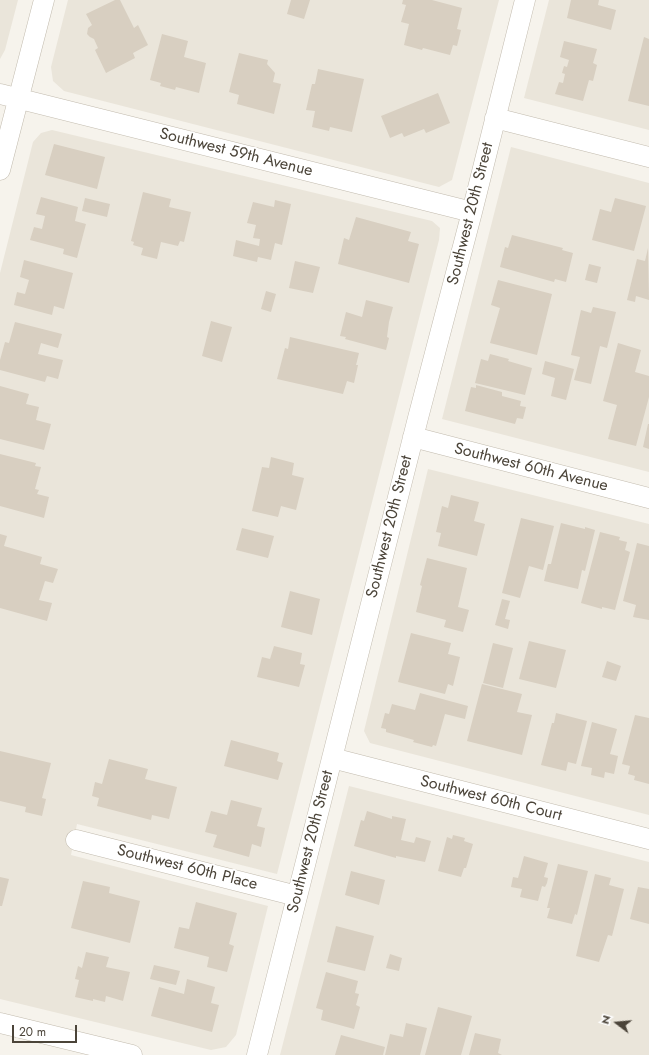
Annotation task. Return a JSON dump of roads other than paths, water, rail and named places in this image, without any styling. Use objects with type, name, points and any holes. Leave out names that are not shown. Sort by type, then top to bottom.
[{"type":"street","points":[[0,170],[9,96],[44,0]]},
{"type":"street","name":"Southwest 20th Street","points":[[257,1055],[525,0]]},
{"type":"street","name":"Southwest 59th Avenue","points":[[9,96],[472,212]]},
{"type":"street","points":[[495,118],[649,157]]},
{"type":"street","name":"Southwest 60th Avenue","points":[[413,437],[649,498]]},
{"type":"street","name":"Southwest 60th Court","points":[[332,758],[649,839]]},
{"type":"street","name":"Southwest 60th Place","points":[[76,840],[297,896]]},
{"type":"street","points":[[0,1023],[132,1055]]}]
